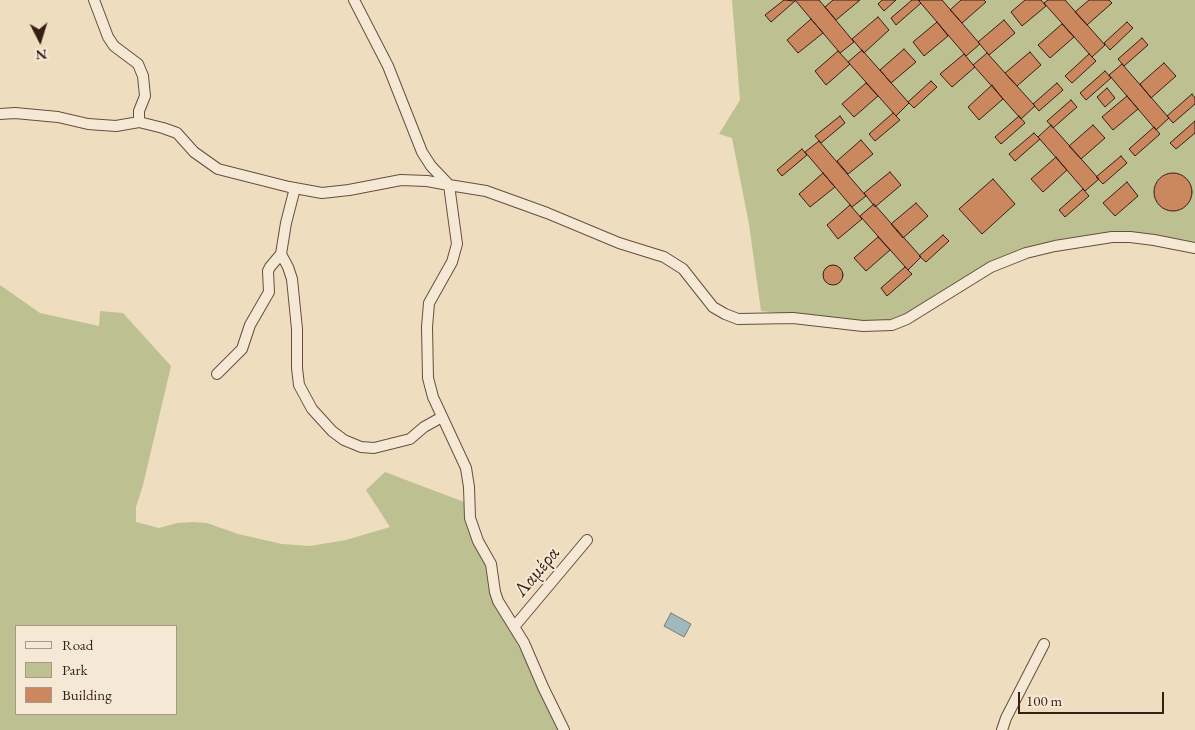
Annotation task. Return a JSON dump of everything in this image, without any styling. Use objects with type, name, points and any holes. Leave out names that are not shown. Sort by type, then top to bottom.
[{"type":"street","points":[[94,0],[108,37],[114,46],[138,64],[143,76],[145,96],[139,111],[138,122]]},
{"type":"street","points":[[354,0],[388,66],[422,152],[431,166],[449,185],[457,244],[452,262],[429,304],[427,327],[428,378],[433,397],[466,468],[468,509],[472,527],[491,564],[498,601],[524,644],[564,730]]},
{"type":"street","points":[[0,114],[15,113],[51,116],[88,124],[116,126],[138,122],[163,128],[177,133],[194,152],[218,169],[322,193],[401,180],[427,181],[486,191],[547,213],[619,243],[664,257],[683,269],[713,307],[738,319],[793,318],[864,326],[892,325],[906,319],[991,267],[1026,252],[1112,237],[1154,240],[1195,248]]},
{"type":"street","points":[[217,374],[242,349],[250,326],[269,292],[268,271],[281,254],[286,223],[295,188]]},
{"type":"street","points":[[281,254],[292,279],[297,329],[299,385],[312,409],[332,431],[344,440],[361,447],[374,448],[410,439],[424,427],[442,417]]},
{"type":"street","name":"Λαμέρα","points":[[514,627],[587,540]]},
{"type":"street","points":[[1002,730],[1006,718],[1044,644]]},
{"type":"green space","points":[[732,0],[1195,0],[1195,245],[1155,237],[1025,250],[905,316],[878,324],[761,311],[749,224],[732,138],[719,134],[740,100]]},
{"type":"green space","points":[[0,285],[40,313],[99,326],[100,311],[123,313],[171,366],[136,507],[136,522],[159,528],[177,523],[207,523],[238,534],[282,544],[310,546],[346,540],[390,527],[366,490],[385,472],[464,502],[471,533],[485,556],[501,613],[563,730],[0,730]]},
{"type":"water","points":[[671,613],[691,624],[684,637],[664,626]]},
{"type":"building","points":[[784,0],[795,1],[771,22],[765,15]]},
{"type":"building","points":[[795,0],[819,0],[854,42],[840,53]]},
{"type":"building","points":[[833,0],[860,0],[836,20],[825,7]]},
{"type":"building","points":[[882,0],[896,0],[884,11],[878,4]]},
{"type":"building","points":[[912,0],[918,0],[921,3],[896,25],[891,18]]},
{"type":"building","points":[[920,0],[942,0],[980,44],[966,56]]},
{"type":"building","points":[[961,0],[984,0],[986,2],[962,23],[950,10]]},
{"type":"building","points":[[1025,0],[1041,0],[1046,6],[1022,26],[1011,12]]},
{"type":"building","points":[[1048,0],[1065,0],[1105,45],[1092,57],[1044,3]]},
{"type":"building","points":[[1089,0],[1109,0],[1112,3],[1087,25],[1075,12]]},
{"type":"building","points":[[878,17],[889,30],[864,53],[852,39]]},
{"type":"building","points":[[811,19],[823,33],[798,53],[787,40]]},
{"type":"building","points":[[1004,20],[1015,33],[989,55],[978,42]]},
{"type":"building","points":[[937,22],[948,36],[924,56],[913,42]]},
{"type":"building","points":[[1127,22],[1133,28],[1110,50],[1104,43]]},
{"type":"building","points":[[1062,24],[1074,37],[1050,58],[1038,45]]},
{"type":"building","points":[[1142,38],[1148,45],[1124,66],[1118,59]]},
{"type":"building","points":[[904,49],[916,62],[891,83],[880,70]]},
{"type":"building","points":[[862,50],[909,103],[896,116],[848,62]]},
{"type":"building","points":[[838,51],[850,64],[826,85],[815,71]]},
{"type":"building","points":[[1030,52],[1041,65],[1017,86],[1005,73]]},
{"type":"building","points":[[987,53],[1035,106],[1021,119],[973,65]]},
{"type":"building","points":[[964,54],[975,67],[952,87],[940,74]]},
{"type":"building","points":[[1089,54],[1096,61],[1072,83],[1065,76]]},
{"type":"building","points":[[1164,63],[1176,76],[1151,98],[1140,84]]},
{"type":"building","points":[[1122,64],[1169,118],[1156,130],[1109,75]]},
{"type":"building","points":[[1105,71],[1111,78],[1086,100],[1080,93]]},
{"type":"building","points":[[931,81],[937,87],[914,108],[908,102]]},
{"type":"building","points":[[866,83],[878,96],[854,117],[842,104]]},
{"type":"building","points":[[1057,83],[1063,90],[1039,111],[1033,104]]},
{"type":"building","points":[[992,85],[1003,99],[979,120],[968,107]]},
{"type":"building","points":[[1107,88],[1115,98],[1105,107],[1097,97]]},
{"type":"building","points":[[1192,94],[1195,98],[1195,104],[1173,123],[1167,116]]},
{"type":"building","points":[[1127,96],[1138,109],[1113,130],[1102,117]]},
{"type":"building","points":[[1071,100],[1077,107],[1053,128],[1047,121]]},
{"type":"building","points":[[893,113],[900,120],[875,141],[869,134]]},
{"type":"building","points":[[840,116],[845,123],[821,143],[815,136]]},
{"type":"building","points":[[1019,116],[1025,123],[1001,144],[995,137]]},
{"type":"building","points":[[1195,121],[1195,133],[1176,149],[1170,143]]},
{"type":"building","points":[[1051,125],[1099,179],[1085,191],[1038,137]]},
{"type":"building","points":[[1093,125],[1105,138],[1081,159],[1069,146]]},
{"type":"building","points":[[1154,127],[1160,134],[1135,156],[1129,149]]},
{"type":"building","points":[[1034,133],[1040,139],[1015,161],[1009,154]]},
{"type":"building","points":[[861,140],[873,154],[848,174],[837,161]]},
{"type":"building","points":[[819,141],[866,196],[852,207],[805,152]]},
{"type":"building","points":[[802,149],[807,155],[782,176],[777,170]]},
{"type":"building","points":[[1121,156],[1127,163],[1103,184],[1096,177]]},
{"type":"building","points":[[1056,157],[1067,170],[1043,192],[1031,179]]},
{"type":"building","points":[[890,172],[901,185],[875,207],[864,193]]},
{"type":"building","points":[[823,173],[835,187],[810,207],[799,194]]},
{"type":"building","points":[[1173,173],[1180,174],[1186,179],[1191,185],[1191,199],[1186,205],[1180,210],[1173,211],[1166,210],[1160,205],[1155,199],[1154,192],[1155,185],[1160,179],[1166,174]]},
{"type":"building","points":[[993,179],[1015,204],[982,234],[959,209]]},
{"type":"building","points":[[1127,182],[1138,196],[1115,216],[1103,203]]},
{"type":"building","points":[[1083,189],[1089,196],[1065,217],[1059,210]]},
{"type":"building","points":[[916,203],[928,216],[903,238],[891,224]]},
{"type":"building","points":[[874,204],[921,257],[908,270],[860,216]]},
{"type":"building","points":[[850,205],[862,219],[838,239],[827,225]]},
{"type":"building","points":[[943,235],[949,241],[926,262],[919,256]]},
{"type":"building","points":[[878,237],[890,250],[866,271],[854,258]]},
{"type":"building","points":[[833,265],[840,268],[843,275],[840,282],[833,285],[826,282],[823,275],[826,268]]},
{"type":"building","points":[[905,267],[912,274],[887,296],[881,288]]}]
